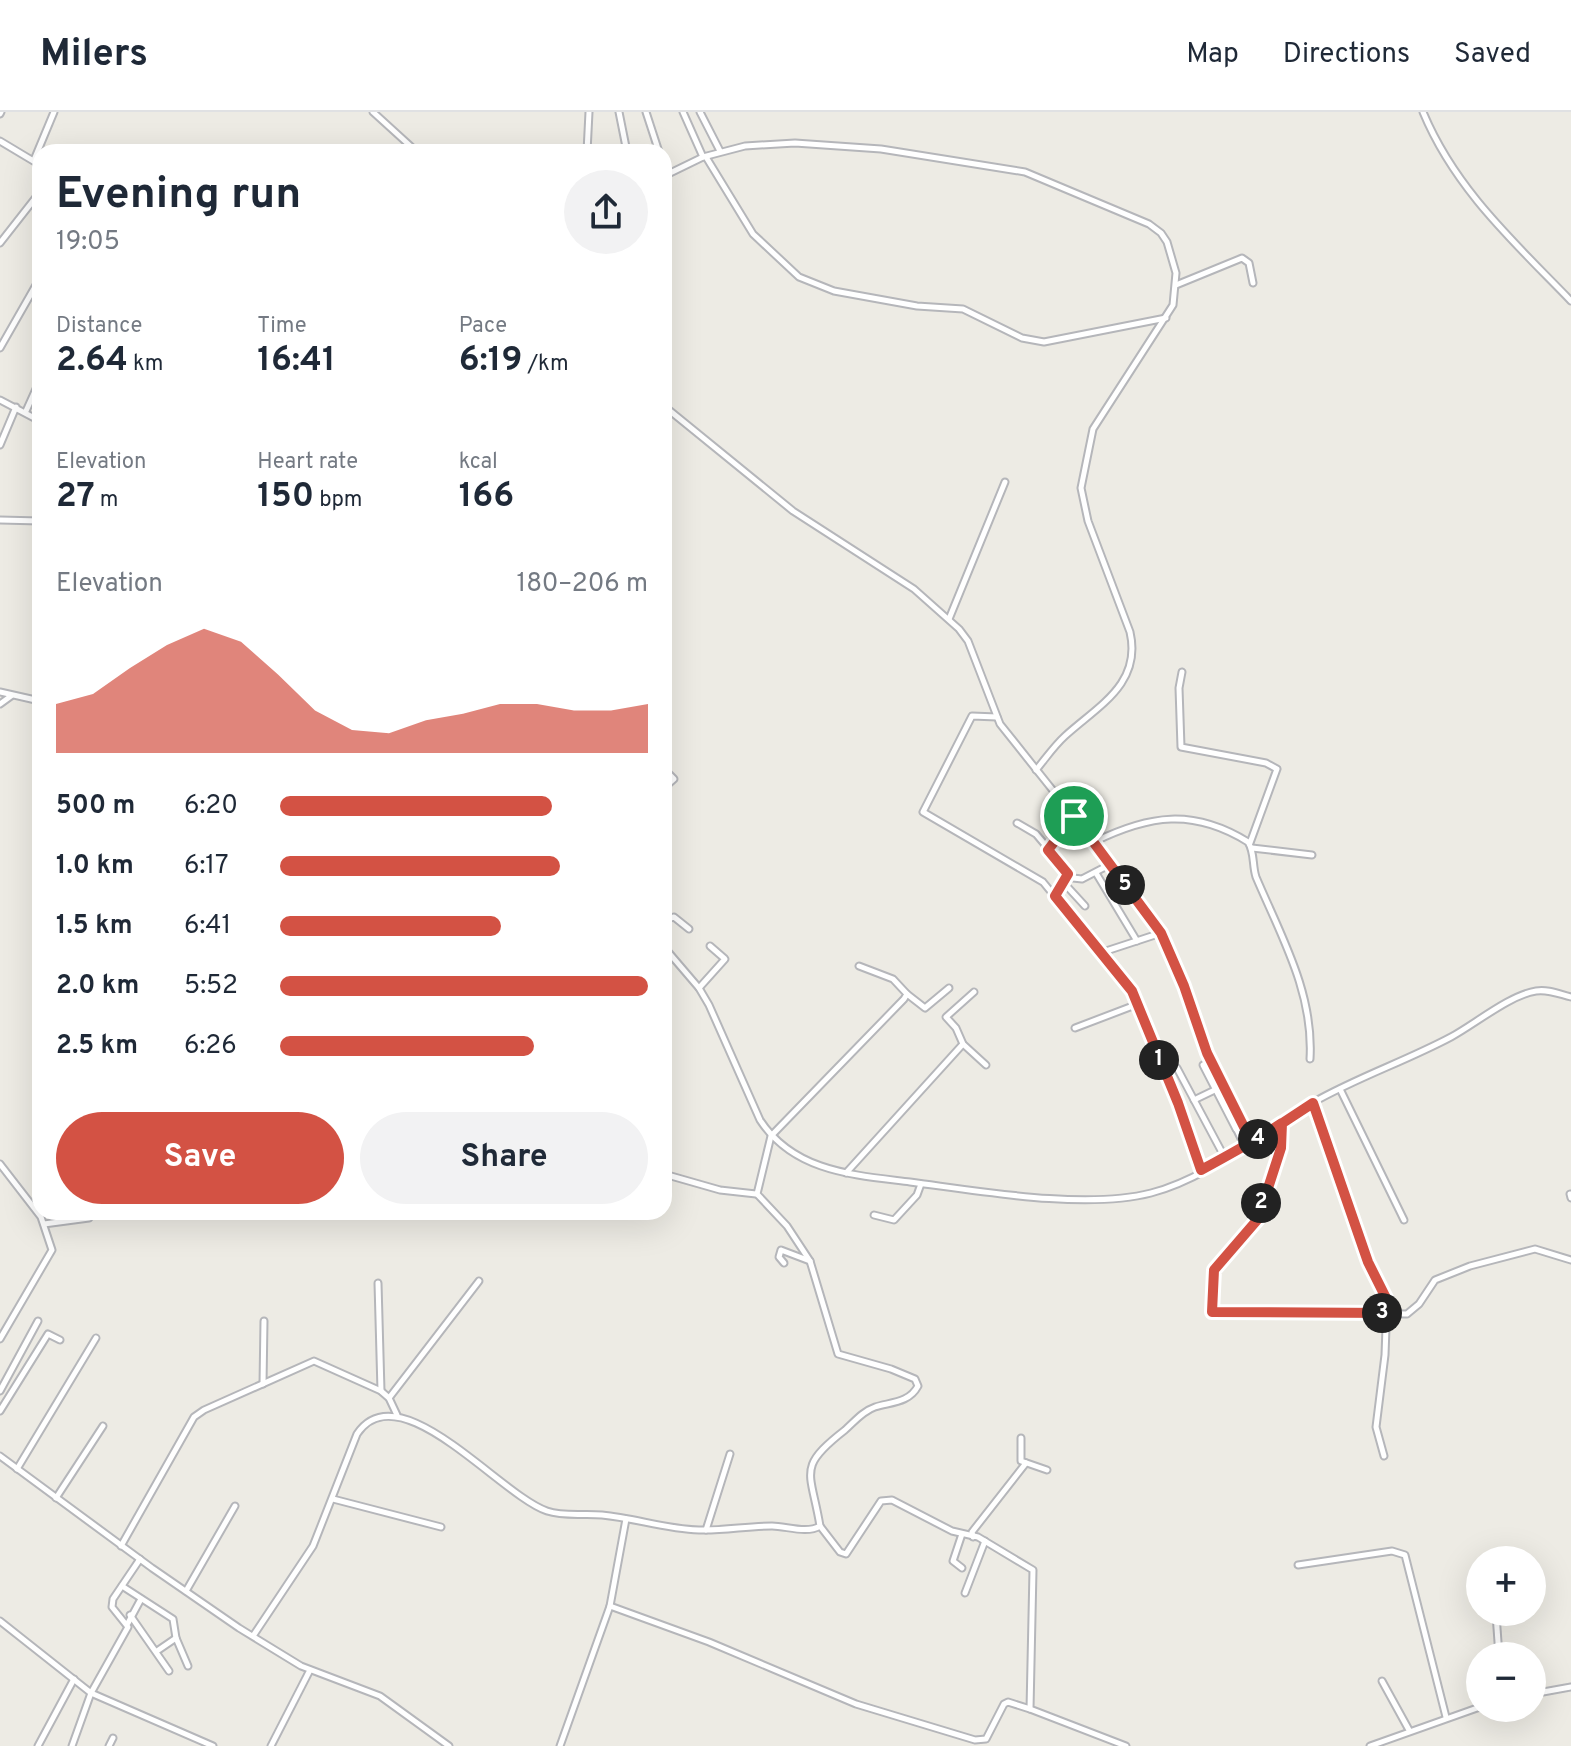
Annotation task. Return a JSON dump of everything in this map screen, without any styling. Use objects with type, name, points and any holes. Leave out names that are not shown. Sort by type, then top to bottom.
[{"type":"street","points":[[43,144],[54,112]]},
{"type":"street","points":[[373,112],[408,144]]},
{"type":"street","points":[[587,144],[589,112]]},
{"type":"street","points":[[620,112],[626,144]]},
{"type":"street","points":[[646,112],[656,144]]},
{"type":"street","points":[[683,112],[704,157],[753,234],[799,277],[834,291],[917,306],[963,309],[1022,338],[1044,342],[1167,318]]},
{"type":"street","points":[[700,112],[720,151]]},
{"type":"street","points":[[1423,112],[1438,149],[1462,185],[1509,239],[1571,301]]},
{"type":"street","points":[[0,141],[32,159]]},
{"type":"street","points":[[672,170],[720,151],[745,146],[795,143],[924,155],[1025,172],[1149,224],[1167,242],[1176,273],[1167,318],[1093,429],[1081,488],[1088,521],[1130,632],[1134,649],[1131,667],[1091,716],[1066,735],[1036,770]]},
{"type":"street","points":[[0,243],[32,202]]},
{"type":"street","points":[[1176,285],[1242,258],[1249,263],[1253,283]]},
{"type":"street","points":[[0,348],[32,292]]},
{"type":"street","points":[[26,411],[32,398]]},
{"type":"street","points":[[0,400],[32,415]]},
{"type":"street","points":[[0,445],[16,407]]},
{"type":"street","points":[[672,412],[810,524],[914,589],[949,619],[968,641],[997,717],[1016,747],[1074,816],[1161,933],[1211,1061],[1252,1143]]},
{"type":"street","points":[[949,619],[1005,482]]},
{"type":"street","points":[[0,520],[32,521]]},
{"type":"street","points":[[1182,672],[1179,688],[1181,747],[1266,763],[1277,769],[1252,829],[1251,846],[1254,872],[1288,946],[1306,1004],[1312,1033],[1310,1059]]},
{"type":"street","points":[[0,692],[32,700]]},
{"type":"street","points":[[0,704],[11,696]]},
{"type":"street","points":[[997,717],[972,716],[942,781],[923,812],[1030,873],[1055,896],[1132,991],[1201,1170]]},
{"type":"street","points":[[1048,850],[1074,816]]},
{"type":"street","points":[[1094,842],[1131,823],[1187,820],[1208,822],[1251,846],[1312,855]]},
{"type":"street","points":[[1017,823],[1036,834],[1068,874],[1077,879],[1109,865]]},
{"type":"street","points":[[1096,873],[1137,941]]},
{"type":"street","points":[[1055,896],[1068,874]]},
{"type":"street","points":[[1063,882],[1085,906]]},
{"type":"street","points":[[672,918],[689,929]]},
{"type":"street","points":[[1100,953],[1161,933]]},
{"type":"street","points":[[699,988],[725,959],[710,946]]},
{"type":"street","points":[[672,956],[699,988],[718,1024],[749,1099],[771,1136],[812,1163],[845,1173],[965,1191],[1108,1199],[1155,1192],[1201,1170],[1252,1143],[1313,1103],[1442,1041],[1525,993],[1550,991],[1571,995]]},
{"type":"street","points":[[859,966],[893,979],[925,1008],[949,988]]},
{"type":"street","points":[[974,992],[946,1017],[956,1028],[963,1044],[986,1065]]},
{"type":"street","points":[[757,1194],[771,1136],[907,994]]},
{"type":"street","points":[[1075,1028],[1138,1004]]},
{"type":"street","points":[[845,1173],[963,1044]]},
{"type":"street","points":[[1211,1061],[1203,1065],[1245,1147]]},
{"type":"street","points":[[1177,1068],[1225,1158]]},
{"type":"street","points":[[1194,1100],[1223,1086]]},
{"type":"street","points":[[1340,1089],[1404,1220]]},
{"type":"street","points":[[1313,1103],[1368,1262],[1387,1300],[1376,1427],[1384,1456]]},
{"type":"street","points":[[1282,1123],[1281,1148],[1258,1219],[1214,1270],[1212,1312],[1407,1314],[1419,1304],[1435,1280],[1496,1258],[1535,1249],[1571,1260]]},
{"type":"street","points":[[1236,1129],[1243,1125]]},
{"type":"street","points":[[0,1164],[32,1203]]},
{"type":"street","points":[[672,1176],[720,1190],[757,1194],[787,1226],[810,1261],[838,1354],[915,1379],[918,1386],[908,1397],[868,1410],[817,1452],[810,1463],[810,1479],[820,1526],[840,1552],[846,1554],[881,1501],[887,1499],[962,1534],[985,1541],[1033,1570],[1030,1709]]},
{"type":"street","points":[[874,1215],[894,1220],[917,1195],[921,1184]]},
{"type":"street","points":[[0,1339],[52,1250],[42,1220]]},
{"type":"street","points":[[44,1224],[74,1220]]},
{"type":"street","points":[[784,1263],[779,1257],[781,1250],[810,1261]]},
{"type":"street","points":[[389,1398],[479,1281]]},
{"type":"street","points":[[378,1283],[381,1391]]},
{"type":"street","points":[[0,1391],[38,1321]]},
{"type":"street","points":[[263,1384],[264,1321]]},
{"type":"street","points":[[0,1411],[48,1334],[60,1340]]},
{"type":"street","points":[[17,1469],[96,1338]]},
{"type":"street","points":[[121,1546],[196,1414],[314,1361],[381,1391],[389,1398],[398,1416]]},
{"type":"street","points":[[253,1636],[313,1546],[362,1425],[378,1415],[398,1416],[428,1428],[488,1474],[546,1511],[706,1530],[773,1526],[811,1530],[820,1526]]},
{"type":"street","points":[[56,1498],[103,1426]]},
{"type":"street","points":[[1021,1438],[1021,1461],[1047,1470]]},
{"type":"street","points":[[706,1530],[730,1454]]},
{"type":"street","points":[[0,1456],[121,1546],[253,1636],[310,1670],[369,1690],[449,1746]]},
{"type":"street","points":[[973,1537],[972,1532],[981,1519],[1026,1463]]},
{"type":"street","points":[[333,1499],[441,1527]]},
{"type":"street","points":[[186,1592],[235,1506]]},
{"type":"street","points":[[560,1746],[610,1606],[626,1519]]},
{"type":"street","points":[[962,1534],[953,1561],[962,1568]]},
{"type":"street","points":[[965,1593],[985,1541]]},
{"type":"street","points":[[1298,1565],[1392,1551],[1405,1555],[1446,1717]]},
{"type":"street","points":[[128,1623],[111,1604],[140,1559]]},
{"type":"street","points":[[121,1586],[173,1619],[176,1638],[188,1666]]},
{"type":"street","points":[[72,1746],[91,1693],[141,1599]]},
{"type":"street","points":[[610,1606],[709,1642],[856,1704],[975,1740],[986,1739],[1004,1704],[1008,1702],[1126,1746]]},
{"type":"street","points":[[130,1615],[169,1671]]},
{"type":"street","points":[[0,1621],[91,1693],[213,1746]]},
{"type":"street","points":[[157,1651],[176,1638]]},
{"type":"street","points":[[271,1746],[310,1670]]},
{"type":"street","points":[[38,1746],[74,1679]]},
{"type":"street","points":[[1382,1681],[1409,1730]]},
{"type":"street","points":[[1546,1691],[1571,1687]]},
{"type":"street","points":[[1370,1746],[1466,1711]]},
{"type":"street","points":[[109,1746],[113,1738]]},
{"type":"route","points":[[1074,816],[1048,850],[1068,874],[1055,896],[1132,991],[1178,1103],[1201,1170],[1252,1143],[1282,1123],[1281,1148],[1258,1219],[1214,1270],[1212,1312],[1388,1313],[1387,1300],[1368,1262],[1313,1103],[1252,1143],[1207,1053],[1184,986],[1161,933],[1074,816]]}]
